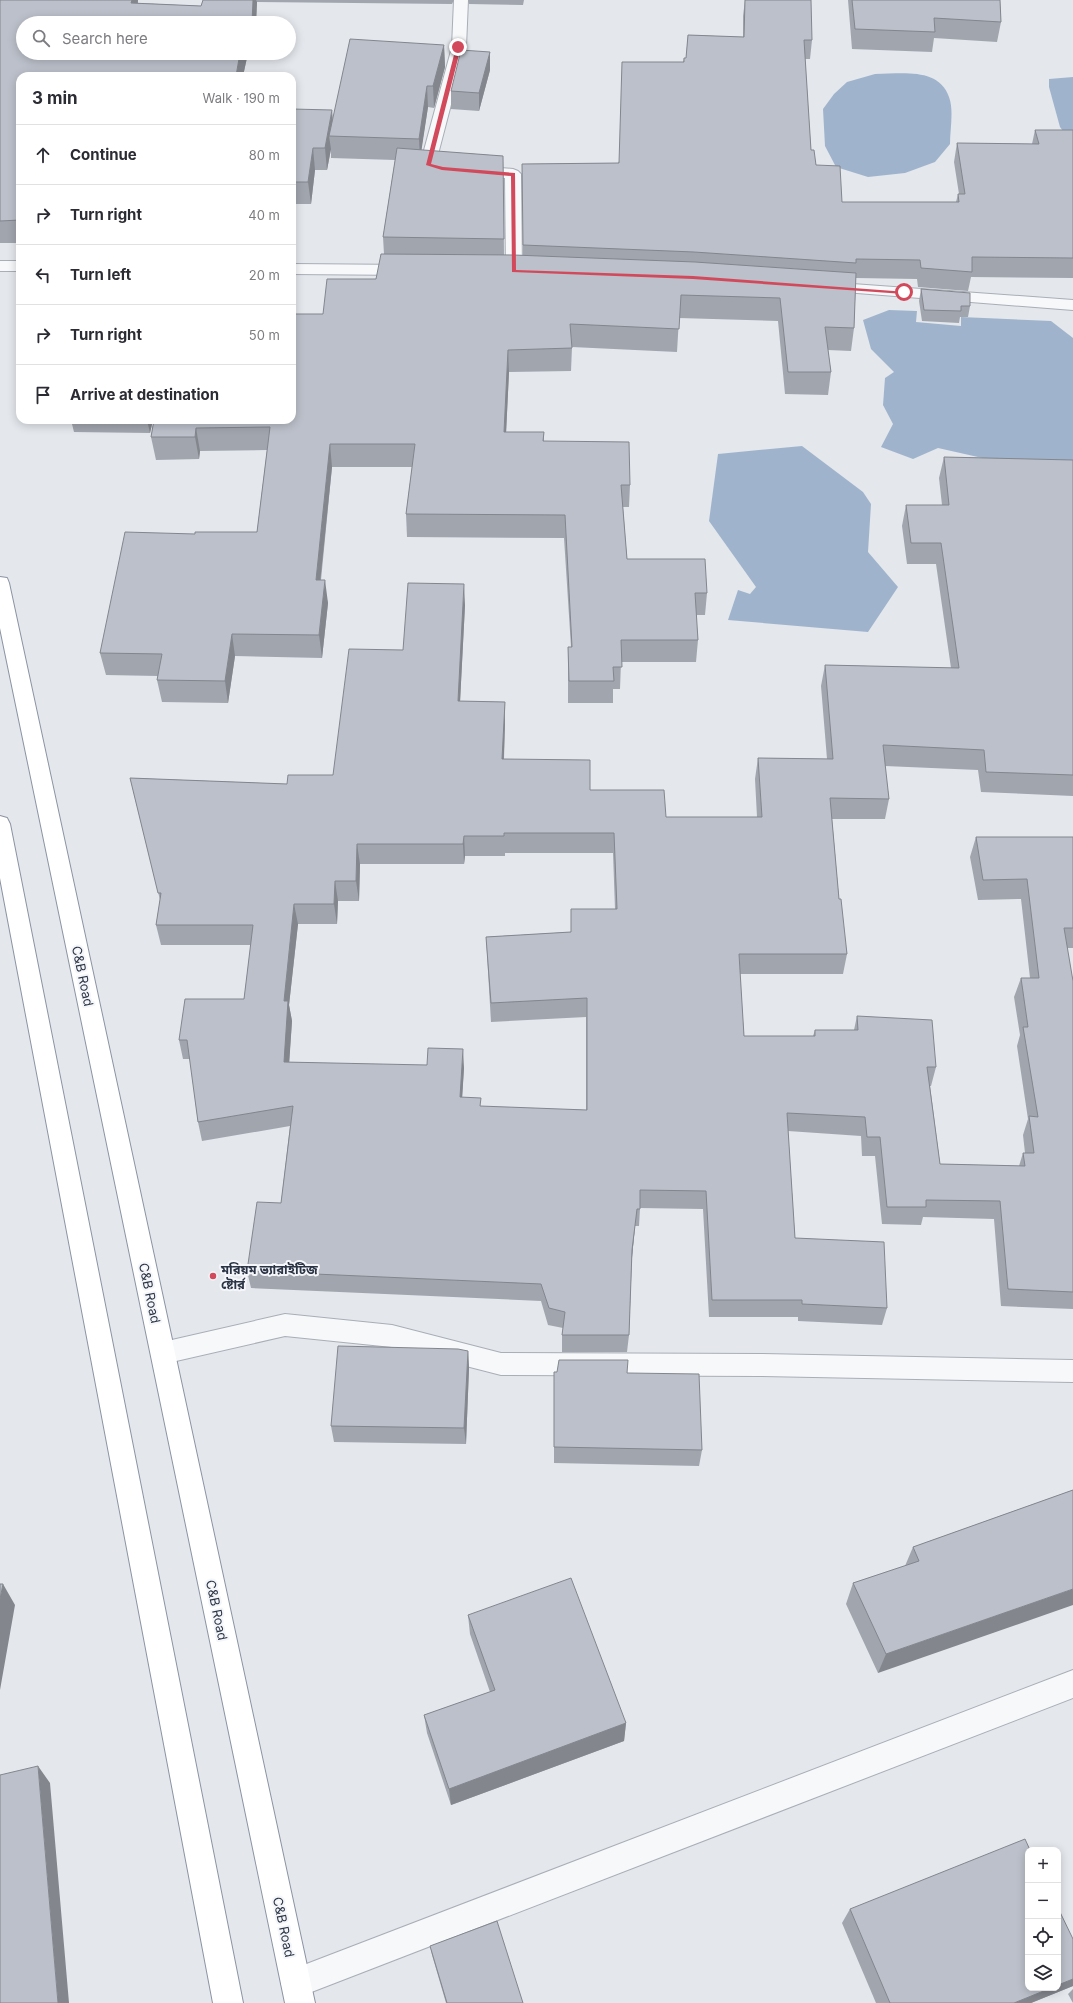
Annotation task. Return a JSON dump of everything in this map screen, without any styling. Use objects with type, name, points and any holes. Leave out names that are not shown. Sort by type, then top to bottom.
[{"type":"highway","name":"C&B Road","points":[[0,583],[298,1993]]},
{"type":"highway","points":[[0,824],[228,2003]]},
{"type":"street","points":[[461,0],[458,47],[428,165],[442,168],[513,174],[514,271]]},
{"type":"street","points":[[0,266],[16,266]]},
{"type":"street","points":[[296,269],[427,270]]},
{"type":"street","points":[[810,286],[1073,305]]},
{"type":"street","points":[[163,1353],[285,1325],[392,1336],[501,1364],[761,1365],[1073,1371]]},
{"type":"street","points":[[298,1993],[1073,1684]]},
{"type":"water","points":[[875,74],[918,74],[937,81],[944,87],[949,97],[951,108],[950,144],[935,162],[905,173],[868,177],[836,167],[825,146],[823,109],[834,94],[847,82]]},
{"type":"water","points":[[1073,77],[1073,144],[1060,127],[1049,87],[1049,79]]},
{"type":"water","points":[[889,310],[917,311],[916,322],[961,326],[961,317],[1051,321],[1073,338],[1073,462],[1018,466],[938,448],[913,459],[881,447],[893,424],[883,405],[885,378],[894,372],[871,349],[863,320]]},
{"type":"water","points":[[802,446],[863,492],[871,504],[868,552],[898,587],[868,632],[728,620],[738,590],[750,594],[756,587],[709,521],[718,454]]},
{"type":"building","points":[[0,0],[132,0],[131,3],[201,6],[203,0],[253,0],[252,16],[16,16],[16,60],[239,60],[237,72],[16,72],[16,220],[0,221]]},
{"type":"building","points":[[745,0],[811,0],[812,40],[804,40],[811,150],[814,150],[816,165],[840,166],[842,202],[959,202],[958,194],[965,194],[957,143],[1039,144],[1035,130],[1073,130],[1073,258],[972,257],[972,272],[921,268],[920,260],[856,259],[856,263],[694,252],[523,245],[522,164],[619,163],[622,62],[684,62],[684,58],[686,58],[688,35],[744,37]]},
{"type":"building","points":[[852,0],[1000,0],[1001,22],[934,18],[935,32],[855,29]]},
{"type":"building","points":[[350,39],[444,45],[433,86],[427,86],[419,139],[329,136]]},
{"type":"building","points":[[461,50],[490,52],[479,93],[451,91]]},
{"type":"building","points":[[296,109],[332,110],[325,148],[313,148],[308,182],[296,182]]},
{"type":"building","points":[[397,148],[503,156],[504,239],[383,237]]},
{"type":"building","points":[[381,254],[514,255],[695,262],[856,273],[854,328],[825,327],[831,372],[788,372],[780,298],[681,295],[679,329],[570,324],[572,348],[508,350],[504,432],[544,432],[543,441],[629,442],[630,485],[621,485],[627,559],[705,559],[707,593],[695,593],[698,640],[621,640],[622,667],[613,667],[614,681],[569,681],[568,647],[572,647],[565,515],[406,514],[415,444],[330,444],[316,580],[325,580],[319,635],[232,634],[225,681],[157,680],[162,654],[100,653],[125,532],[195,534],[195,532],[257,532],[270,427],[196,428],[195,437],[151,437],[153,424],[296,424],[296,314],[323,314],[327,279],[376,279]]},
{"type":"building","points":[[921,289],[970,293],[970,306],[961,306],[961,311],[924,310]]},
{"type":"building","points":[[944,457],[1073,460],[1073,775],[986,772],[984,750],[883,745],[889,799],[830,798],[839,899],[841,899],[847,954],[739,954],[744,1036],[815,1036],[815,1030],[858,1030],[857,1016],[932,1020],[936,1067],[927,1067],[940,1164],[1025,1166],[1023,1153],[1034,1153],[1029,1116],[1038,1117],[1023,1027],[1028,1027],[1021,978],[1039,978],[1027,879],[983,880],[976,837],[1073,837],[1073,928],[1064,928],[1073,981],[1073,1292],[1008,1289],[1000,1201],[926,1200],[926,1207],[887,1207],[880,1137],[867,1137],[865,1117],[787,1113],[795,1238],[884,1242],[887,1308],[802,1304],[802,1300],[712,1300],[706,1191],[640,1190],[640,1209],[637,1209],[632,1250],[629,1335],[562,1335],[565,1312],[549,1308],[541,1284],[247,1271],[257,1202],[281,1203],[293,1106],[198,1122],[187,1040],[179,1040],[185,999],[244,999],[253,925],[156,925],[161,893],[158,893],[130,778],[287,784],[288,775],[333,775],[349,649],[403,650],[408,583],[464,584],[458,701],[505,702],[502,759],[590,760],[590,790],[664,790],[666,817],[762,817],[758,758],[833,759],[825,665],[959,668],[941,543],[911,543],[906,505],[949,505]],"holes":[[[504,833],[614,833],[617,909],[571,909],[571,932],[486,937],[491,1003],[587,998],[587,1110],[480,1106],[481,1098],[460,1097],[463,1049],[428,1048],[427,1065],[284,1062],[288,1001],[284,1001],[294,904],[334,904],[335,881],[356,881],[357,844],[463,844],[464,836],[504,836]]]},
{"type":"building","points":[[338,1346],[458,1349],[468,1351],[464,1428],[331,1426]]},
{"type":"building","points":[[559,1360],[628,1360],[627,1373],[699,1374],[702,1450],[554,1447],[554,1372],[557,1372]]},
{"type":"building","points":[[1073,1490],[1073,1589],[886,1654],[853,1583],[919,1561],[913,1547]]},
{"type":"building","points":[[571,1578],[626,1723],[449,1789],[424,1715],[495,1690],[468,1615]]},
{"type":"building","points":[[0,1584],[3,1584],[0,1599]]},
{"type":"building","points":[[38,1766],[58,2003],[0,2003],[0,1775]]},
{"type":"building","points":[[1025,1839],[1029,1847],[1025,1847],[1025,1991],[1044,1991],[1014,2003],[890,2003],[850,1909]]},
{"type":"building","points":[[1061,1914],[1073,1939],[1073,1979],[1061,1984]]},
{"type":"building","points":[[497,1921],[523,2003],[447,2003],[430,1946]]},
{"type":"place","name":"মরিয়ম ভ্যারাইটিজ ষ্টোর্র","points":[[213,1276]]},
{"type":"route","points":[[458,47],[428,165],[442,168],[513,174],[514,271],[693,278],[904,292]]}]
